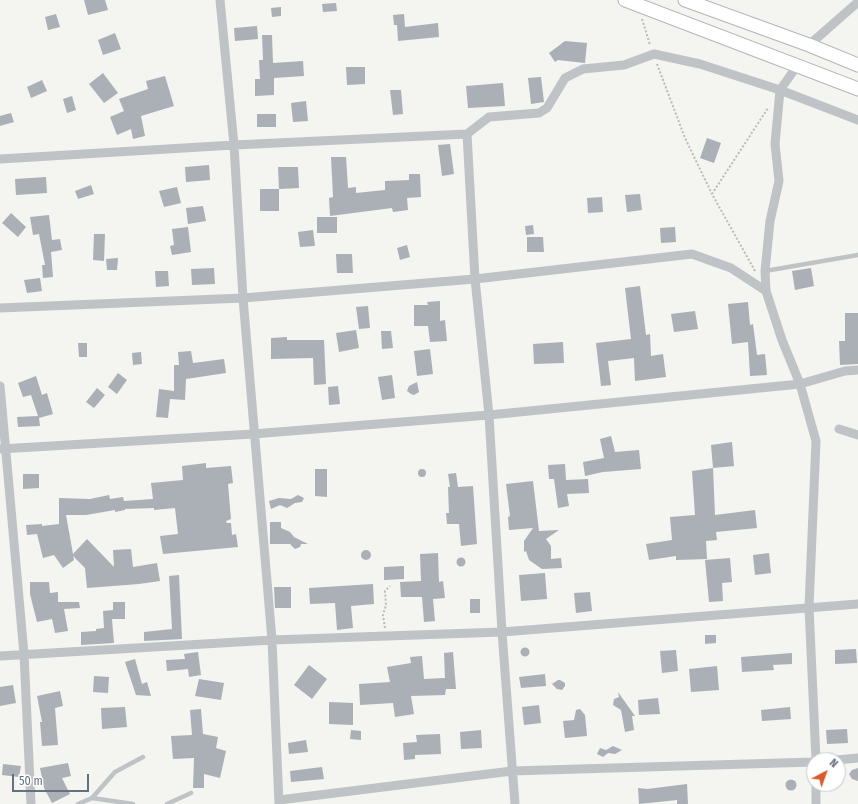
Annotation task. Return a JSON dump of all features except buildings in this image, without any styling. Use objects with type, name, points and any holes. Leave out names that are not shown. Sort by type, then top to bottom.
[{"type":"main road","points":[[685,0],[809,45],[858,65]]},
{"type":"main road","points":[[631,2],[858,89]]},
{"type":"street","points":[[220,0],[234,144],[253,434],[272,640],[279,802],[512,771],[806,761]]},
{"type":"street","points":[[809,45],[858,2]]},
{"type":"street","points":[[0,159],[234,144],[467,134],[489,118],[539,113],[547,108],[565,78],[582,69],[624,65],[654,54],[700,64],[780,90],[858,120]]},
{"type":"street","points":[[797,66],[780,90],[775,144],[780,181],[770,221],[765,271],[766,291],[782,340],[800,384],[816,441],[809,607],[815,752]]},
{"type":"street","points":[[467,134],[475,279],[489,415],[502,632],[515,804]]},
{"type":"street","points":[[0,308],[243,298],[475,279],[692,254],[731,268],[766,291]]},
{"type":"street","points":[[3,448],[253,434],[489,415],[800,384],[845,371],[858,370]]},
{"type":"street","points":[[0,386],[3,448],[24,654],[31,804]]},
{"type":"street","points":[[839,429],[858,435]]},
{"type":"street","points":[[0,656],[272,640],[502,632],[858,604]]},
{"type":"street","points":[[846,759],[858,758]]},
{"type":"street","points":[[816,792],[816,804]]},
{"type":"lane","points":[[765,271],[858,255]]},
{"type":"lane","points":[[78,804],[92,798],[115,772],[143,757]]},
{"type":"lane","points":[[167,804],[191,793]]},
{"type":"lane","points":[[92,798],[133,804]]},
{"type":"path","points":[[631,2],[654,54],[685,138],[712,194],[766,291]]},
{"type":"path","points":[[712,194],[780,90]]},
{"type":"path","points":[[386,637],[383,616],[386,605],[385,591],[390,586]]}]
